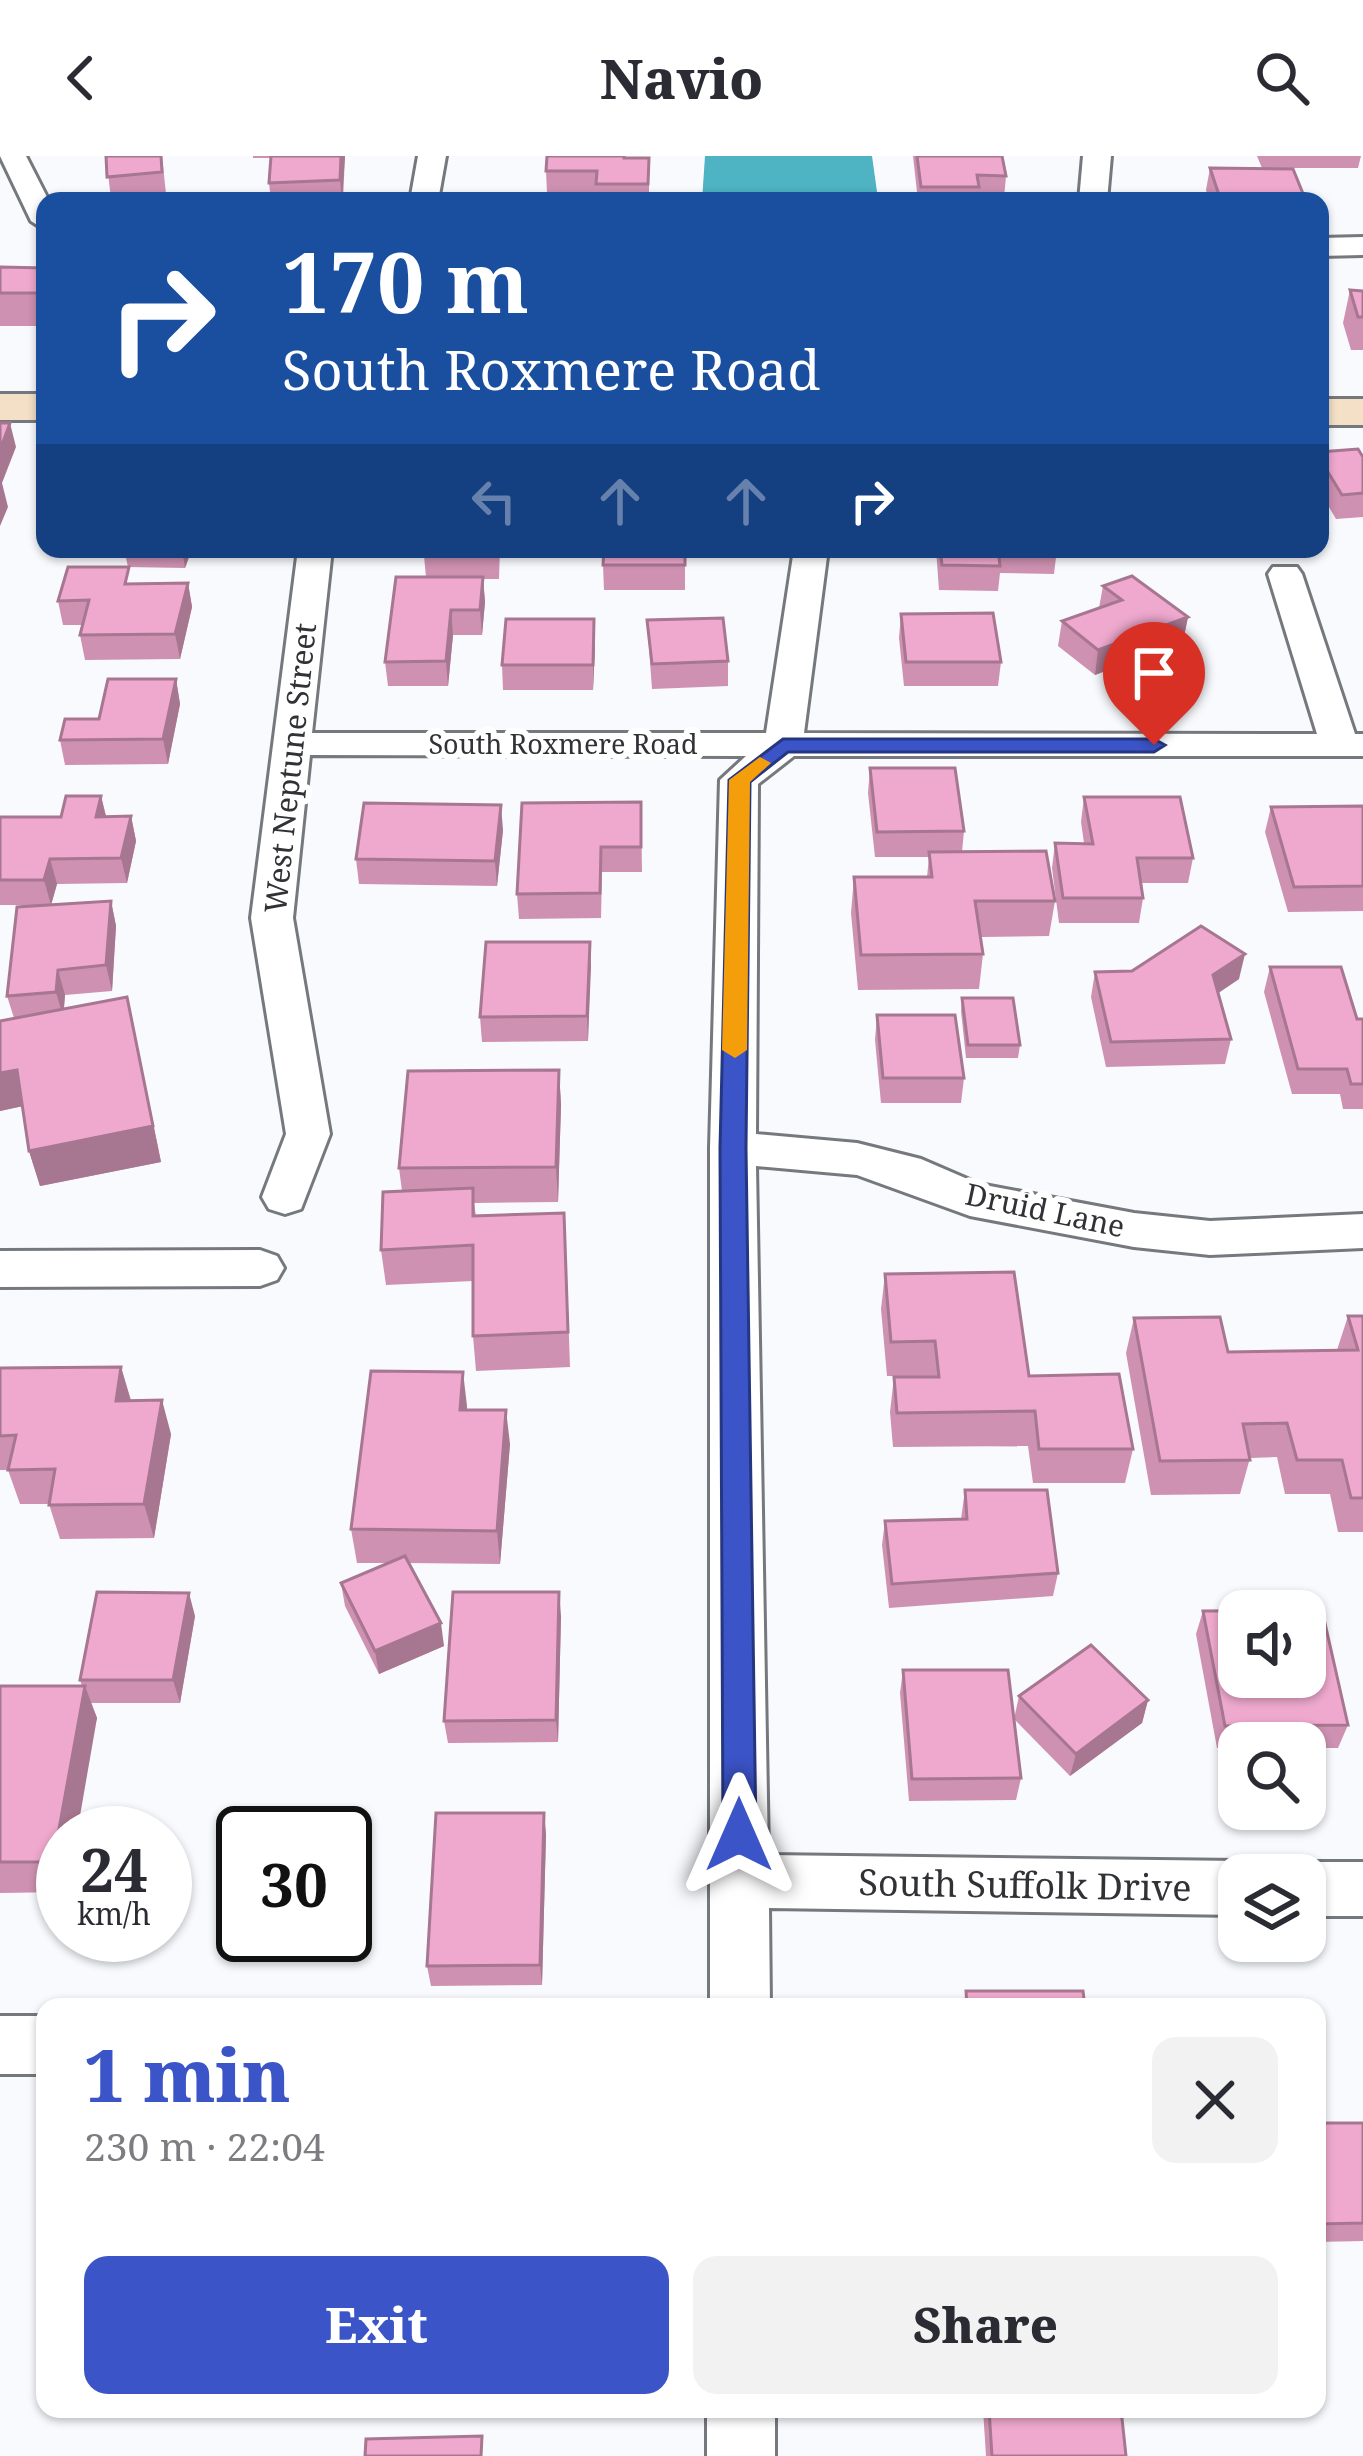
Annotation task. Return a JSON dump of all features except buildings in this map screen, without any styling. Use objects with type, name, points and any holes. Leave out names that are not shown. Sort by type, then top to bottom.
[{"type":"street","points":[[12,156],[36,203]]},
{"type":"street","points":[[426,192],[432,156]]},
{"type":"street","points":[[1095,192],[1097,156]]},
{"type":"street","points":[[1329,247],[1363,246]]},
{"type":"street","points":[[0,406],[36,407]]},
{"type":"street","points":[[1329,412],[1363,412]]},
{"type":"street","name":"West Neptune Street","points":[[286,1197],[308,1134],[272,918],[314,558]]},
{"type":"street","points":[[740,1998],[733,1148],[740,780],[783,746],[810,558]]},
{"type":"street","name":"South Roxmere Road","points":[[290,745],[1351,745],[1285,574]]},
{"type":"street","name":"Druid Lane","points":[[733,1148],[857,1159],[905,1171],[970,1198],[1134,1230],[1210,1238],[1363,1231]]},
{"type":"street","points":[[0,1269],[260,1268]]},
{"type":"street","name":"South Suffolk Drive","points":[[740,1881],[1218,1888]]},
{"type":"street","points":[[1326,1889],[1363,1889]]},
{"type":"street","points":[[0,2045],[36,2045]]},
{"type":"street","points":[[741,2418],[741,2456]]},
{"type":"water","points":[[705,156],[872,156],[877,192],[703,192]]},
{"type":"slow traffic","points":[[735,1050],[740,780],[760,763]]},
{"type":"route","points":[[739,1835],[733,1148],[740,780],[783,746],[1154,745]]}]
